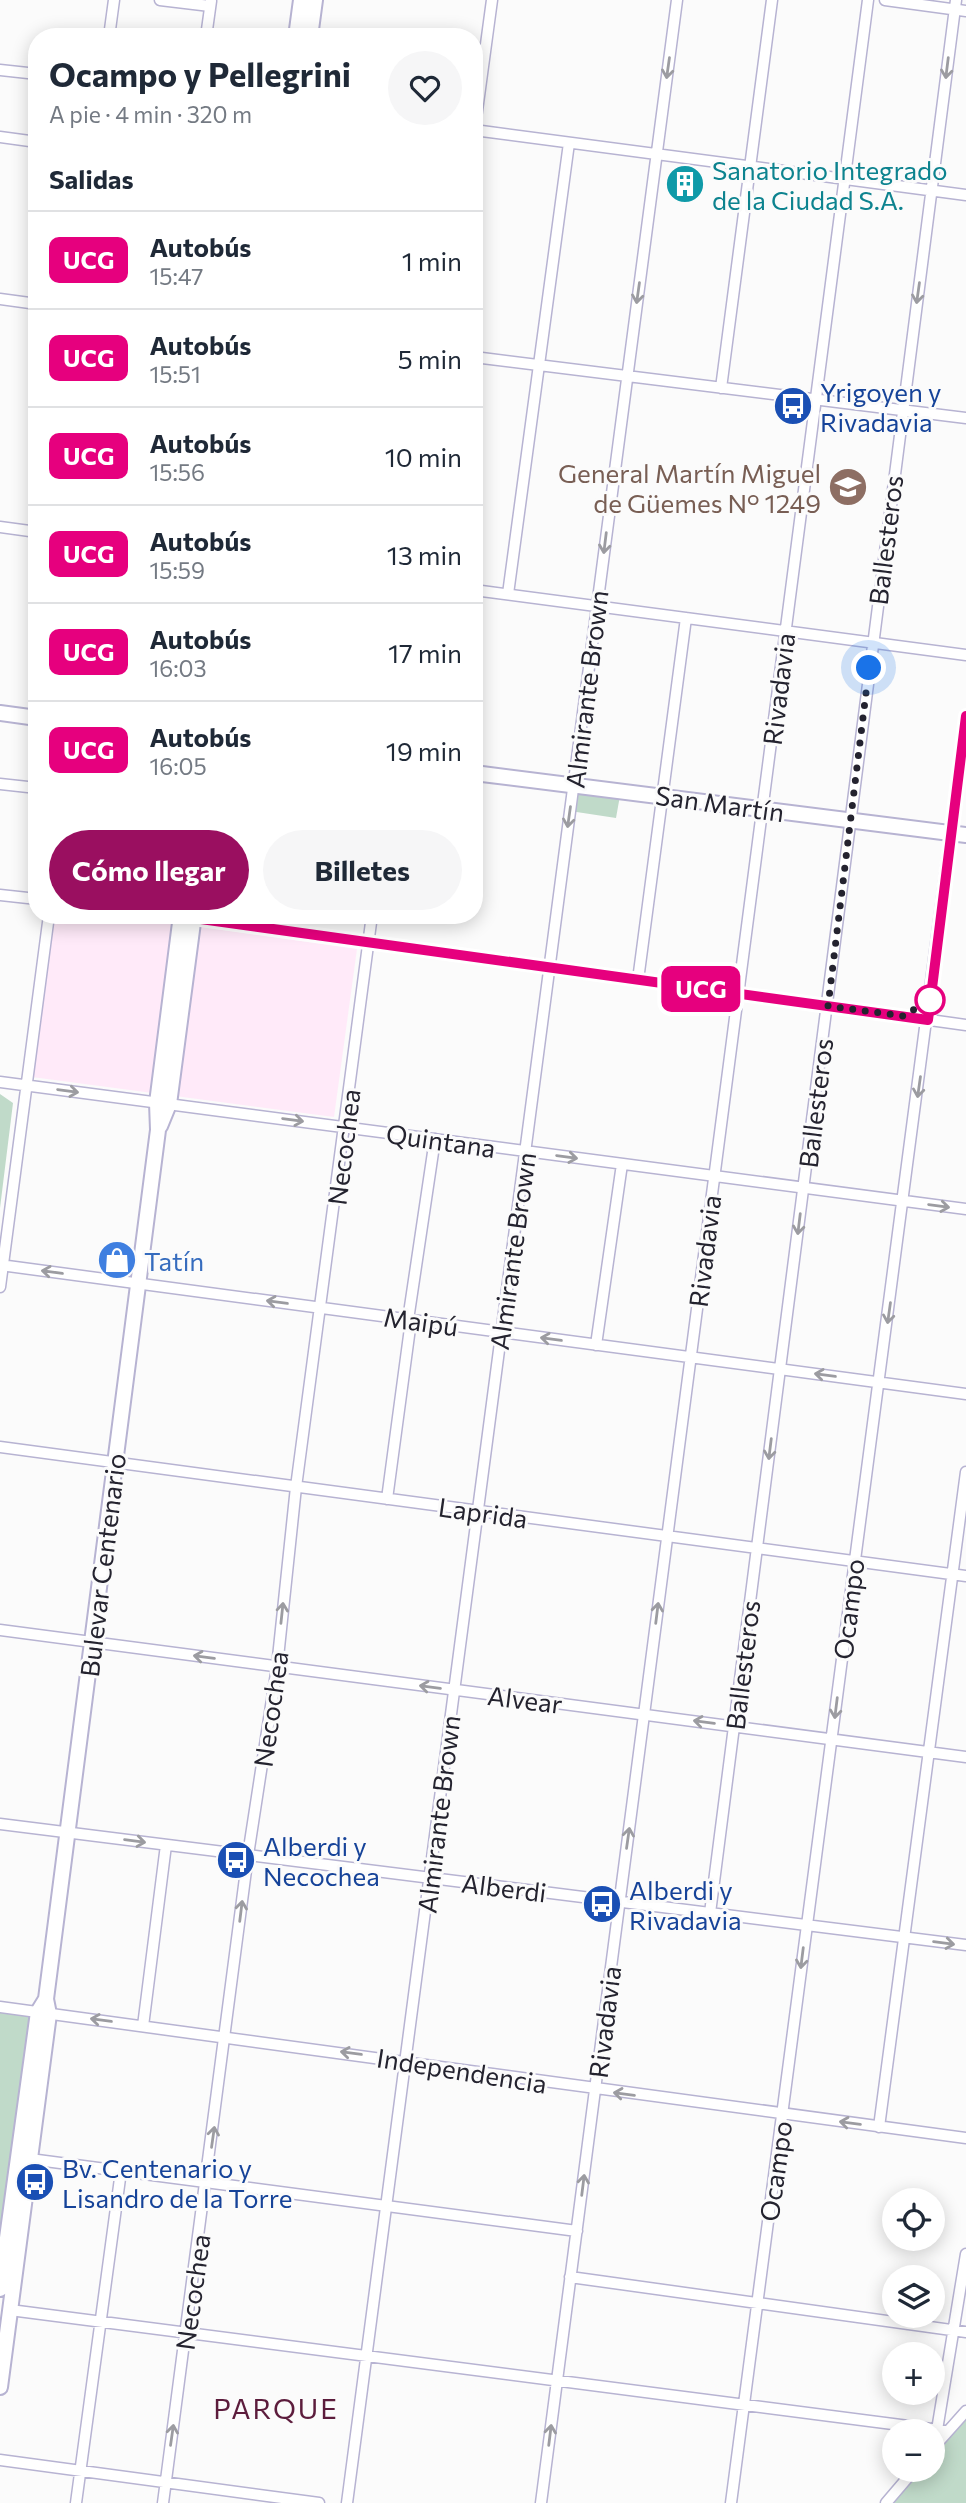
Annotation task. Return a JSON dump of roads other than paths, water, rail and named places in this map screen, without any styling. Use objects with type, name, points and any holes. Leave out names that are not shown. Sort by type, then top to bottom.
[{"type":"main road","points":[[297,28],[301,0]]},
{"type":"main road","points":[[311,28],[315,0]]},
{"type":"main road","points":[[0,713],[28,717]]},
{"type":"main road","name":"San Martín","points":[[483,774],[959,834]]},
{"type":"main road","name":"Bulevar Centenario","points":[[0,2289],[44,2008],[163,1103],[183,924]]},
{"type":"main road","name":"Bulevar Centenario","points":[[0,2387],[30,2159],[44,2008]]},
{"type":"street","points":[[110,28],[114,0]]},
{"type":"street","points":[[160,0],[210,3],[207,28]]},
{"type":"street","points":[[483,66],[492,0]]},
{"type":"street","name":"Almirante Brown","points":[[347,2503],[677,0]]},
{"type":"street","points":[[721,388],[772,0]]},
{"type":"street","name":"Rivadavia","points":[[541,2503],[868,0]]},
{"type":"street","points":[[885,0],[959,7]]},
{"type":"street","name":"Ballesteros","points":[[710,1913],[828,1006],[848,820],[931,190],[959,7]]},
{"type":"street","points":[[0,70],[28,73]]},
{"type":"street","points":[[483,132],[966,195]]},
{"type":"street","points":[[0,137],[28,141]]},
{"type":"street","points":[[508,594],[569,143]]},
{"type":"street","points":[[0,299],[28,303]]},
{"type":"street","points":[[483,358],[966,418]]},
{"type":"street","points":[[0,527],[28,531]]},
{"type":"street","points":[[483,591],[966,655]]},
{"type":"street","points":[[638,979],[687,618]]},
{"type":"street","name":"Ocampo","points":[[731,2503],[854,1561],[928,1020],[959,834],[966,716]]},
{"type":"street","points":[[0,784],[28,787]]},
{"type":"street","points":[[0,895],[28,898]]},
{"type":"street","points":[[0,1287],[48,924]]},
{"type":"street","points":[[241,924],[966,1025]]},
{"type":"street","name":"Necochea","points":[[163,2503],[248,1855],[277,1667],[296,1487],[346,1128],[371,924]]},
{"type":"street","name":"Quintana","points":[[0,1082],[966,1209]]},
{"type":"street","points":[[387,1499],[410,1328],[408,1320],[435,1139]]},
{"type":"street","points":[[596,1345],[622,1164]]},
{"type":"street","name":"Maipú","points":[[1,1266],[966,1394]]},
{"type":"street","name":"Laprida","points":[[0,1447],[966,1576]]},
{"type":"street","points":[[879,2127],[966,1472]]},
{"type":"street","name":"Alvear","points":[[0,1630],[966,1756]]},
{"type":"street","name":"Alberdi","points":[[0,1824],[966,1945]]},
{"type":"street","points":[[143,2026],[166,1845]]},
{"type":"street","name":"Independencia","points":[[0,2007],[44,2008],[143,2026],[407,2061],[595,2090],[966,2138]]},
{"type":"street","points":[[30,2159],[577,2231]]},
{"type":"street","points":[[76,2503],[121,2171]]},
{"type":"street","points":[[944,2419],[961,2332],[966,2254]]},
{"type":"street","points":[[570,2277],[961,2332]]},
{"type":"street","points":[[10,2310],[882,2423]]},
{"type":"street","points":[[945,2428],[966,2411]]},
{"type":"street","points":[[0,2460],[319,2503]]},
{"type":"street","points":[[886,2503],[904,2482]]},
{"type":"place","name":"Sanatorio Integrado de la Ciudad S.A.","points":[[685,184]]},
{"type":"place","name":"Yrigoyen y Rivadavia","points":[[793,406]]},
{"type":"place","name":"General Martín Miguel de Güemes N° 1249","points":[[848,487]]},
{"type":"place","name":"Tatín","points":[[117,1260]]},
{"type":"place","name":"Alberdi y Necochea","points":[[236,1860]]},
{"type":"place","name":"Alberdi y Rivadavia","points":[[602,1904]]},
{"type":"place","name":"Bv. Centenario y Lisandro de la Torre","points":[[35,2182]]},
{"type":"district","name":"PARQUE","points":[[276,2408]]}]
